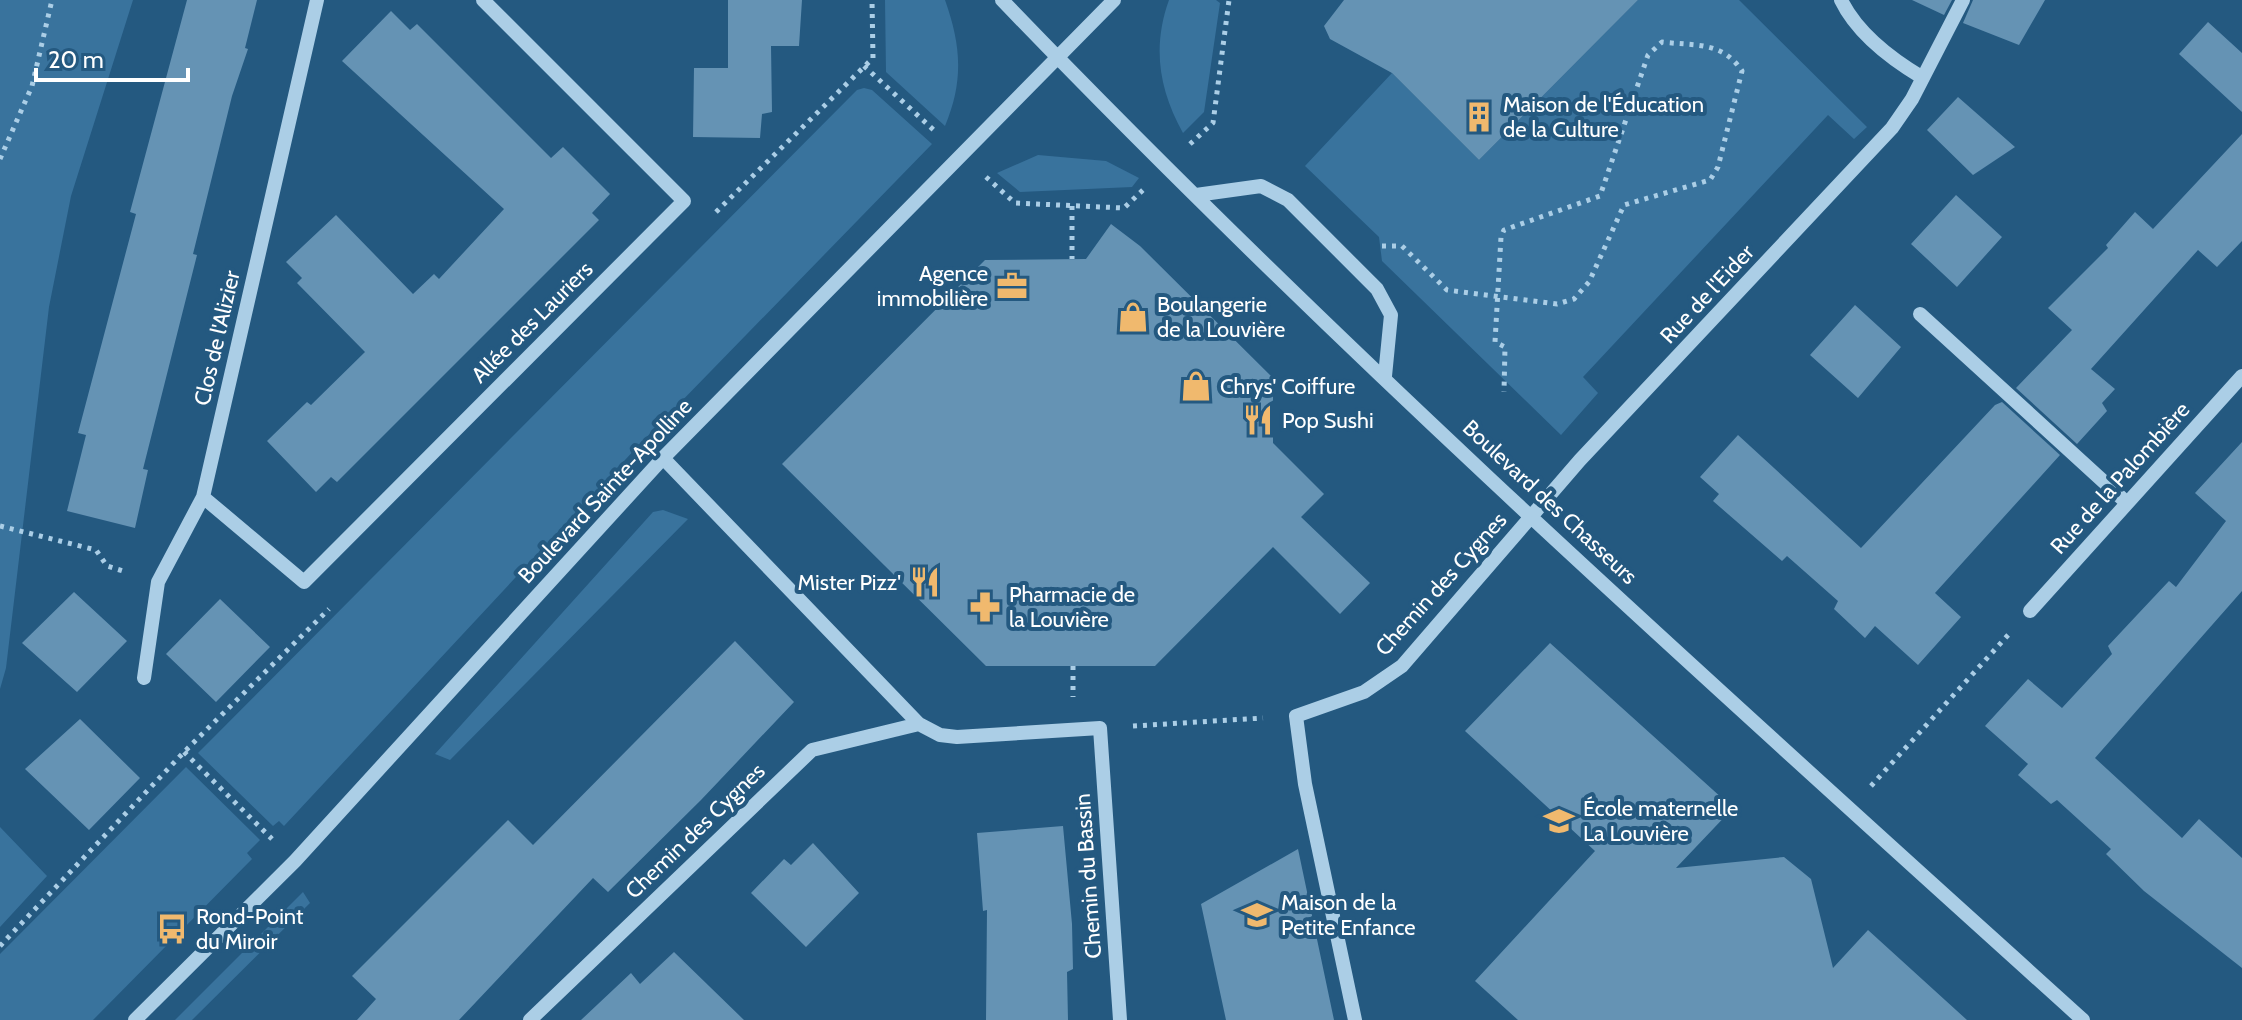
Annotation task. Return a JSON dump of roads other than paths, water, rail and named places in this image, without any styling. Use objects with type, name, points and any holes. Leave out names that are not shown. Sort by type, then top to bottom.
[{"type":"street","name":"Clos de l'Alizier","points":[[144,678],[158,582],[203,497],[317,0]]},
{"type":"street","name":"Allée des Lauriers","points":[[203,497],[304,582],[684,201],[483,0]]},
{"type":"street","name":"Boulevard des Chasseurs","points":[[1002,0],[1196,195],[1531,517],[2083,1020]]},
{"type":"street","name":"Boulevard Sainte-Apolline","points":[[135,1020],[295,861],[663,458],[1114,0]]},
{"type":"street","points":[[1841,0],[1847,14],[1893,60],[1923,78]]},
{"type":"street","name":"Rue de l'Eider","points":[[1531,517],[1892,128],[1912,99],[1963,0]]},
{"type":"street","points":[[1196,195],[1261,186],[1288,200],[1377,289],[1391,315],[1385,376]]},
{"type":"street","points":[[1920,314],[2127,503]]},
{"type":"street","name":"Rue de la Palombière","points":[[2030,611],[2239,385]]},
{"type":"street","points":[[663,458],[919,724]]},
{"type":"street","name":"Chemin des Cygnes","points":[[1355,1020],[1305,784],[1296,716],[1364,692],[1402,666],[1531,517]]},
{"type":"street","name":"Chemin des Cygnes","points":[[530,1020],[812,750],[919,724]]},
{"type":"street","name":"Chemin du Bassin","points":[[919,724],[940,735],[957,737],[1100,728],[1120,1020]]},
{"type":"street","points":[[542,1008],[554,1020]]},
{"type":"place","name":"Maison de l'Éducation de la Culture","points":[[1479,117]]},
{"type":"place","name":"Agence immobilière","points":[[1012,286]]},
{"type":"place","name":"Boulangerie de la Louvière","points":[[1133,317]]},
{"type":"place","name":"Chrys' Coiffure","points":[[1196,386]]},
{"type":"place","name":"Pop Sushi","points":[[1258,420]]},
{"type":"place","name":"Mister Pizz'","points":[[925,582]]},
{"type":"place","name":"Pharmacie de la Louvière","points":[[985,607]]},
{"type":"place","name":"École maternelle La Louvière","points":[[1559,821]]},
{"type":"place","name":"Maison de la Petite Enfance","points":[[1257,915]]},
{"type":"place","name":"Rond-Point du Miroir","points":[[172,929]]}]
